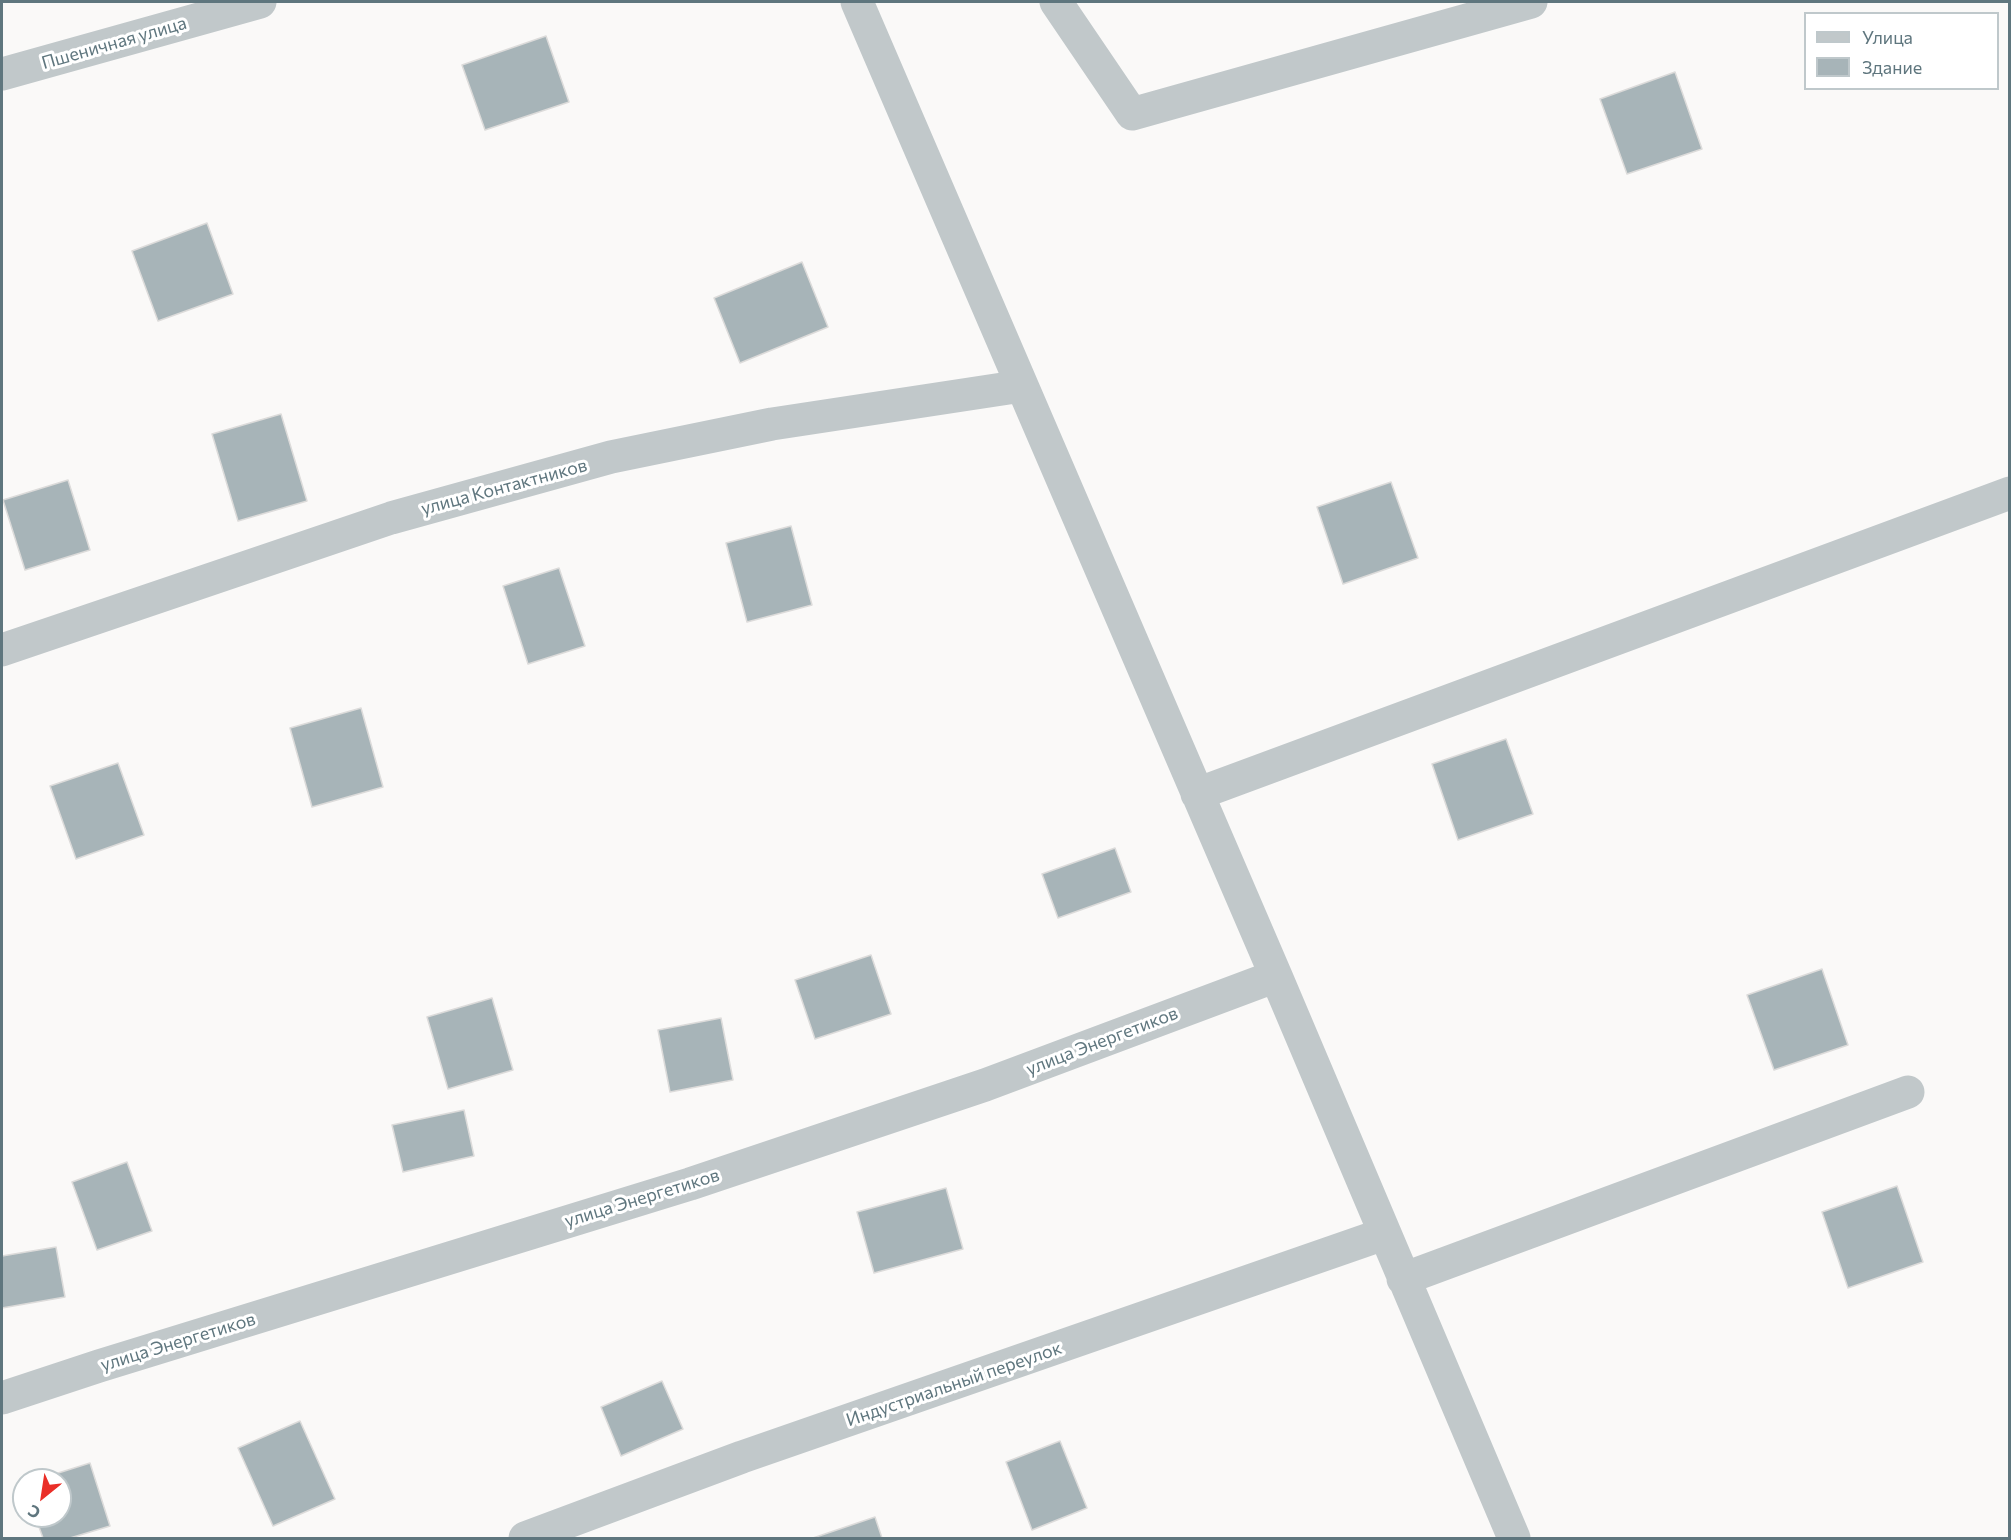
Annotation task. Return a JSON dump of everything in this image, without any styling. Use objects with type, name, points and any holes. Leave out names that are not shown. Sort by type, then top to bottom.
[{"type":"street","name":"Пшеничная улица","points":[[2,74],[260,2]]},
{"type":"street","points":[[857,2],[1276,976],[1514,1539]]},
{"type":"street","points":[[1056,2],[1132,114],[1531,2]]},
{"type":"street","name":"улица Контактников","points":[[2,650],[391,518],[611,457],[772,424],[1022,386]]},
{"type":"street","points":[[1197,794],[2010,494]]},
{"type":"street","name":"улица Энергетиков","points":[[2,1398],[702,1180],[985,1085],[1276,976]]},
{"type":"street","points":[[1403,1279],[1908,1092]]},
{"type":"street","name":"Индустриальный переулок","points":[[525,1539],[742,1457],[1384,1234]]},
{"type":"building","points":[[546,36],[569,102],[485,130],[462,65]]},
{"type":"building","points":[[1675,72],[1702,149],[1627,174],[1600,99]]},
{"type":"building","points":[[207,223],[233,294],[158,321],[132,251]]},
{"type":"building","points":[[802,262],[828,327],[740,363],[714,298]]},
{"type":"building","points":[[281,414],[307,501],[238,521],[212,434]]},
{"type":"building","points":[[68,480],[90,550],[25,570],[3,500]]},
{"type":"building","points":[[1391,482],[1418,558],[1343,584],[1317,507]]},
{"type":"building","points":[[791,526],[812,605],[747,622],[726,543]]},
{"type":"building","points":[[559,568],[585,646],[528,664],[503,586]]},
{"type":"building","points":[[361,708],[383,787],[312,807],[290,728]]},
{"type":"building","points":[[1506,739],[1533,814],[1458,840],[1432,764]]},
{"type":"building","points":[[118,763],[144,835],[76,859],[50,786]]},
{"type":"building","points":[[1115,848],[1131,892],[1058,918],[1042,874]]},
{"type":"building","points":[[871,955],[891,1014],[815,1039],[795,980]]},
{"type":"building","points":[[1822,969],[1848,1045],[1774,1070],[1747,995]]},
{"type":"building","points":[[492,998],[513,1070],[448,1089],[427,1017]]},
{"type":"building","points":[[721,1018],[733,1080],[670,1092],[658,1030]]},
{"type":"building","points":[[464,1110],[474,1156],[403,1172],[392,1125]]},
{"type":"building","points":[[127,1162],[152,1231],[97,1250],[72,1182]]},
{"type":"building","points":[[1897,1186],[1923,1262],[1848,1288],[1822,1212]]},
{"type":"building","points":[[946,1188],[963,1249],[874,1273],[857,1212]]},
{"type":"building","points":[[56,1247],[65,1297],[2,1308],[2,1256]]},
{"type":"building","points":[[662,1381],[683,1429],[621,1456],[601,1407]]},
{"type":"building","points":[[300,1421],[335,1499],[273,1526],[238,1448]]},
{"type":"building","points":[[1060,1441],[1087,1508],[1032,1530],[1006,1462]]},
{"type":"building","points":[[90,1463],[110,1526],[70,1538],[43,1538],[39,1528],[72,1528],[72,1469]]},
{"type":"building","points":[[875,1517],[882,1538],[813,1538]]}]
